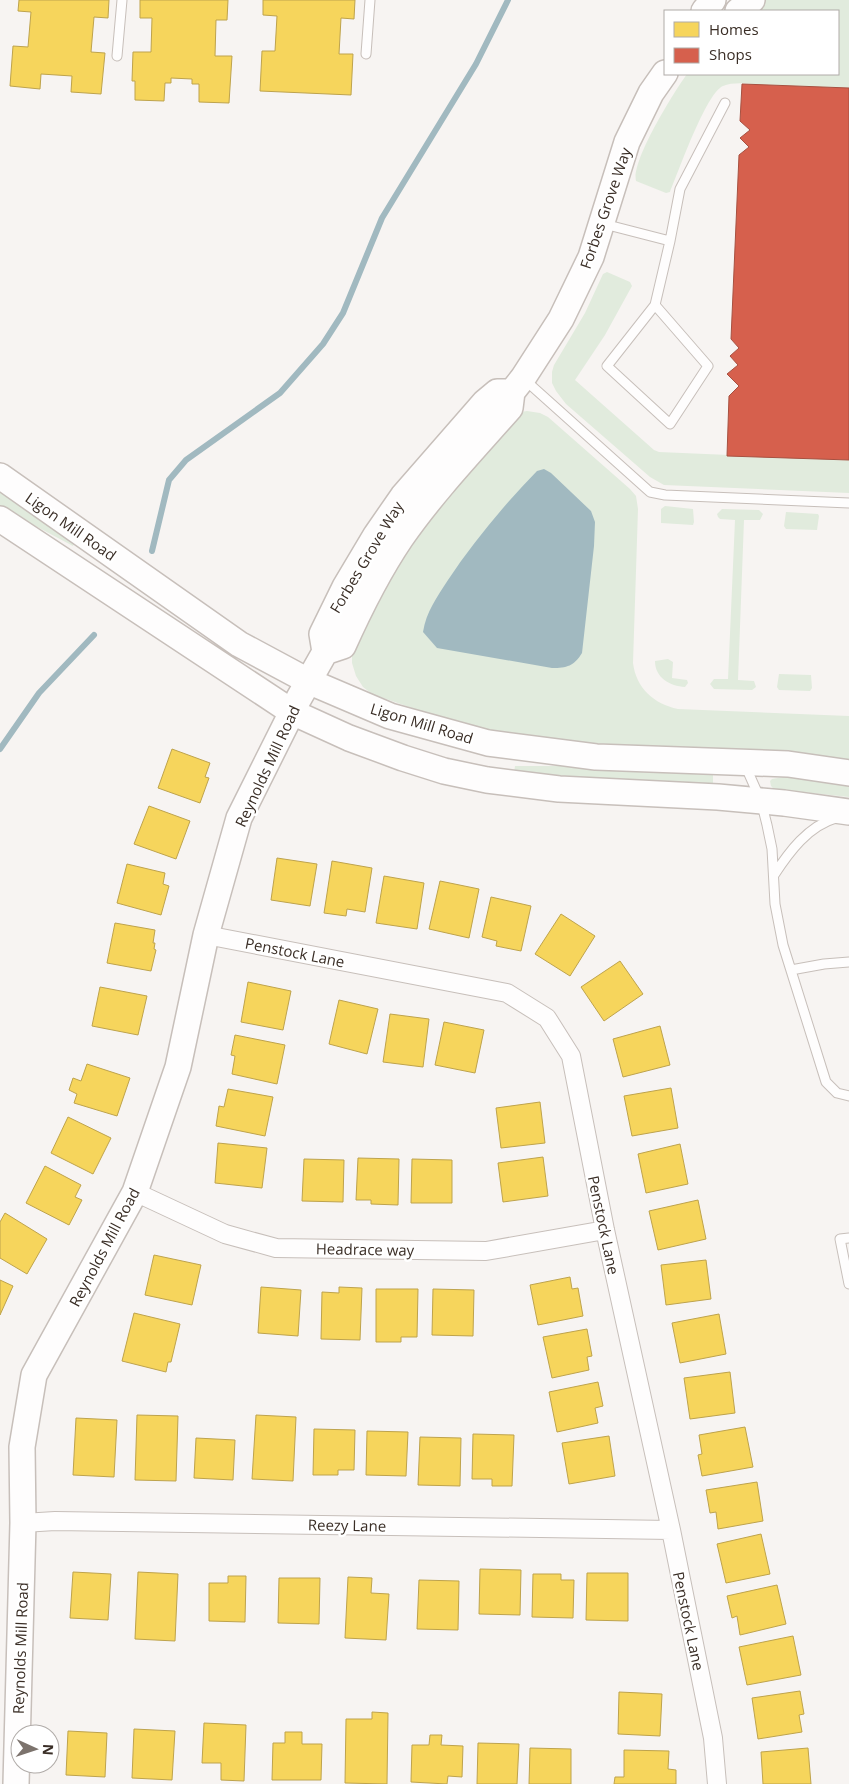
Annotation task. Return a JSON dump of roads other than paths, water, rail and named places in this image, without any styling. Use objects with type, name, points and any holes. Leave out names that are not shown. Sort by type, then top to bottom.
[{"type":"street","points":[[705,10],[713,0]]},
{"type":"street","points":[[739,10],[752,0]]},
{"type":"street","name":"Forbes Grove Way","points":[[300,697],[325,652],[322,634],[345,587],[376,535],[403,496],[485,402],[497,392],[518,385],[561,319],[591,256],[627,142],[651,93],[664,75]]},
{"type":"street","name":"Ligon Mill Road","points":[[0,476],[239,644],[349,738],[403,758],[487,780],[558,789],[761,801],[849,813]]},
{"type":"street","name":"Ligon Mill Road","points":[[0,519],[300,697],[390,716],[488,743],[596,757],[788,764],[849,773]]},
{"type":"street","name":"Reynolds Mill Road","points":[[16,1784],[23,1523],[22,1447],[34,1375],[135,1192],[178,1067],[206,935],[239,818],[300,697]]},
{"type":"street","name":"Penstock Lane","points":[[206,935],[507,993],[547,1018],[571,1056],[604,1230],[671,1530],[713,1738],[717,1784]]},
{"type":"street","name":"Headrace way","points":[[135,1192],[225,1234],[276,1248],[486,1251],[604,1230]]},
{"type":"street","name":"Reezy Lane","points":[[23,1523],[55,1521],[671,1530]]},
{"type":"lane","points":[[116,56],[122,0]]},
{"type":"lane","points":[[366,54],[370,0]]},
{"type":"lane","points":[[655,305],[708,366],[670,424],[607,366],[655,305],[680,189],[725,103]]},
{"type":"lane","points":[[601,224],[670,241]]},
{"type":"lane","points":[[518,385],[650,492],[665,495],[849,503]]},
{"type":"lane","points":[[744,762],[761,801],[772,849],[775,904],[784,945],[826,1082],[837,1093],[849,1096]]},
{"type":"lane","points":[[774,875],[792,848],[810,833],[825,821],[849,813]]},
{"type":"lane","points":[[792,970],[849,962]]},
{"type":"lane","points":[[849,1238],[840,1239],[849,1284]]},
{"type":"water","points":[[544,469],[551,473],[591,511],[595,522],[582,653],[570,665],[552,668],[437,648],[423,632],[429,611],[436,599],[468,551],[490,524],[537,471]]},
{"type":"waterway","points":[[152,551],[169,480],[186,460],[280,393],[323,344],[343,313],[382,218],[476,64],[508,0]]},
{"type":"waterway","points":[[0,749],[39,693],[94,635]]}]
